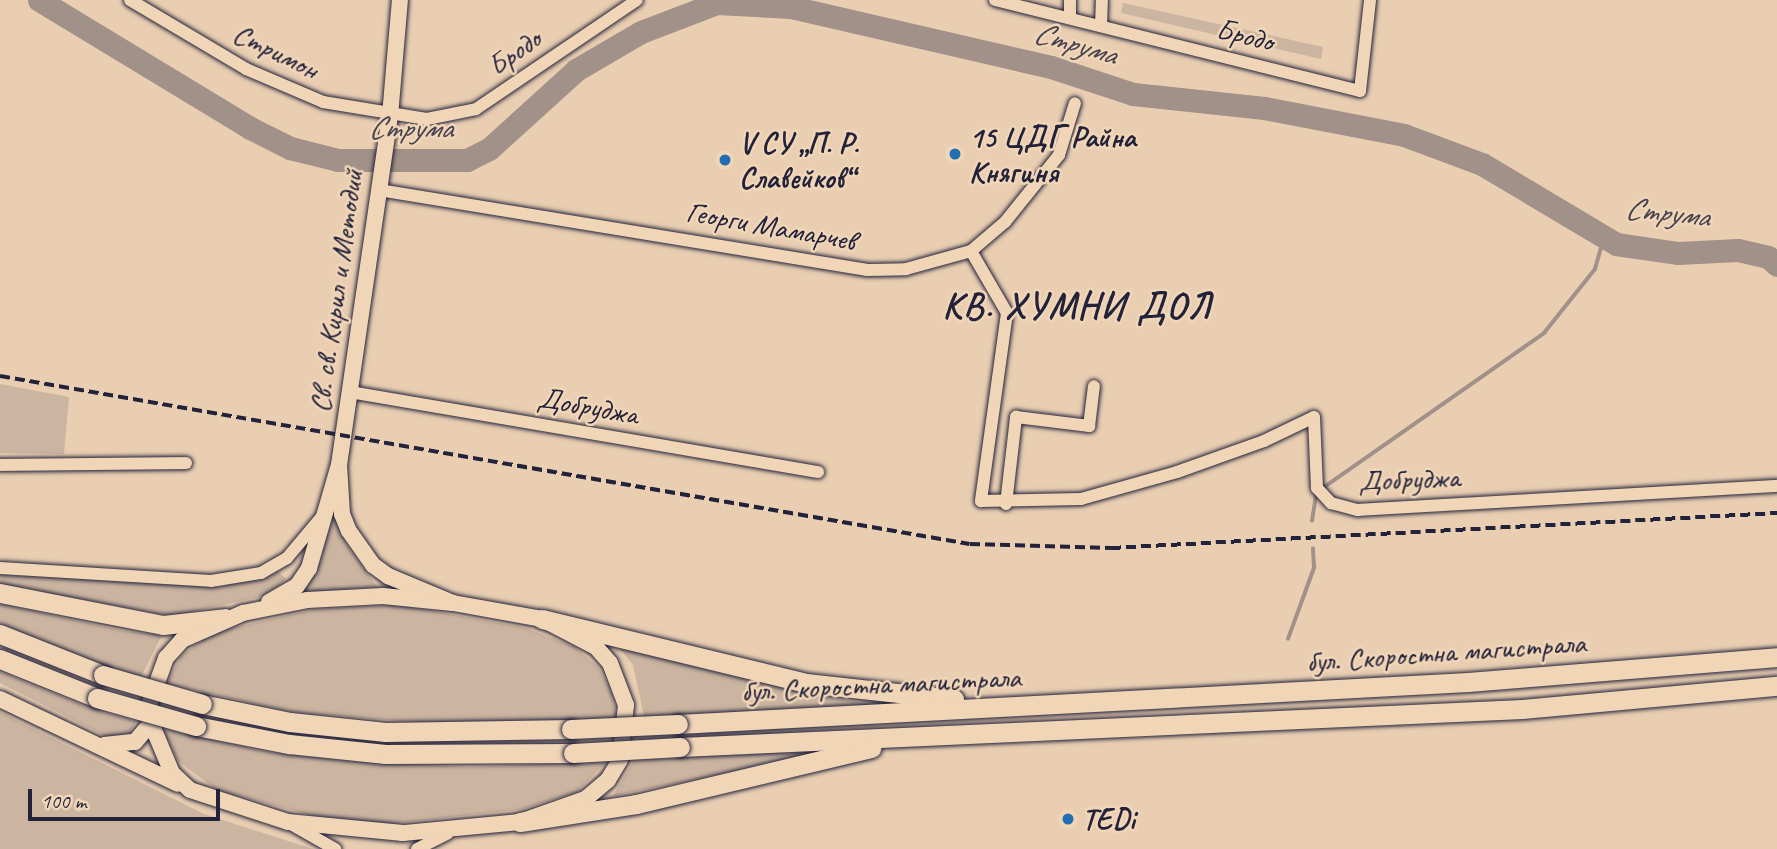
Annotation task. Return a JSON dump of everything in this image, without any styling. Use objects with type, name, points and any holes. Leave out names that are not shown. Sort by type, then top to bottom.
[{"type":"highway","points":[[0,593],[163,625],[234,616]]},
{"type":"highway","points":[[542,619],[806,683],[1039,706]]},
{"type":"highway","name":"бул. Скоростна магистрала","points":[[0,634],[103,676],[202,704],[290,722],[385,732],[571,729],[1039,706],[1482,681],[1777,657]]},
{"type":"highway","name":"бул. Скоростна магистрала","points":[[0,659],[97,698],[196,726],[289,744],[385,754],[573,753],[1522,709],[1777,686]]},
{"type":"highway","points":[[520,822],[636,804],[916,737]]},
{"type":"main road","name":"Св. св. Кирил и Методий","points":[[151,723],[154,685],[166,658],[182,640],[297,586],[309,568],[339,466],[389,123],[400,0]]},
{"type":"main road","name":"Св. св. Кирил и Методий","points":[[339,466],[342,514],[373,565],[407,586],[453,603]]},
{"type":"main road","points":[[0,699],[190,790],[288,822],[357,831],[458,831],[520,822],[585,799],[608,780],[620,760],[626,739],[626,705],[610,663],[577,635],[542,619],[453,603],[383,596],[307,600],[234,616]]},
{"type":"main road","points":[[92,742],[126,746],[151,723],[163,758],[190,790]]},
{"type":"street","name":"Стримон","points":[[130,0],[246,69],[323,102],[389,123],[411,119]]},
{"type":"street","name":"Бродо","points":[[411,119],[441,118],[476,109],[637,0]]},
{"type":"street","name":"Бродо","points":[[995,0],[1360,91],[1370,0]]},
{"type":"street","points":[[1070,0],[1070,18]]},
{"type":"street","points":[[1101,26],[1102,0]]},
{"type":"street","name":"Георги Мамарчев","points":[[380,182],[867,270],[906,268],[971,251],[1035,189],[1059,155],[1075,103]]},
{"type":"street","points":[[971,251],[1007,313],[982,501],[1006,504],[1016,417],[1089,426],[1094,386]]},
{"type":"street","name":"Добруджа","points":[[350,393],[818,472]]},
{"type":"street","name":"Добруджа","points":[[1006,504],[1081,499],[1165,475],[1264,441],[1314,417],[1319,492],[1358,510],[1777,486]]},
{"type":"street","points":[[0,465],[186,463]]},
{"type":"street","points":[[0,568],[211,581],[261,573],[287,558],[328,508]]},
{"type":"street","points":[[288,822],[335,849]]},
{"type":"street","points":[[417,849],[437,836],[458,831]]},
{"type":"shaded area","points":[[1123,3],[1323,47],[1321,59],[1121,13]]},
{"type":"shaded area","points":[[0,384],[69,397],[64,454],[0,453]]},
{"type":"shaded area","points":[[338,520],[346,544],[377,587],[300,593],[315,573],[332,521]]},
{"type":"shaded area","points":[[277,570],[286,579],[269,595],[171,616],[0,584],[0,571],[219,587]]},
{"type":"shaded area","points":[[0,604],[124,631],[162,635],[141,677],[105,668],[0,624]]},
{"type":"shaded area","points":[[399,605],[526,628],[575,647],[599,668],[612,693],[616,718],[481,725],[400,721],[293,712],[166,684],[182,655],[214,632],[317,609]]},
{"type":"shaded area","points":[[613,640],[787,689],[889,708],[644,716],[633,665]]},
{"type":"shaded area","points":[[0,672],[94,710],[136,721],[130,733],[109,738],[0,683]]},
{"type":"shaded area","points":[[0,712],[204,814],[313,849],[0,849]]},
{"type":"shaded area","points":[[163,729],[263,751],[338,760],[468,767],[606,762],[577,792],[523,809],[391,824],[329,820],[217,790],[178,761]]},
{"type":"shaded area","points":[[843,749],[613,796],[634,760]]},
{"type":"waterway","name":"Струма","points":[[39,0],[250,128],[290,148],[338,160],[467,160],[489,149],[576,70],[641,32],[717,3],[791,7],[1051,67],[1133,94],[1264,108],[1404,135],[1482,164],[1616,244],[1678,253],[1738,250],[1768,257],[1777,265]]},
{"type":"waterway","points":[[1312,521],[1316,497],[1323,488],[1544,333],[1595,269],[1604,238]]},
{"type":"waterway","points":[[1288,639],[1314,568],[1313,549]]},
{"type":"railway","points":[[0,376],[970,544],[1111,548],[1777,513]]},
{"type":"place","name":"15 ЦДГ Райна Княгиня","points":[[955,154]]},
{"type":"place","name":"V СУ „П. Р. Славейков“","points":[[725,160]]},
{"type":"place","name":"TEDi","points":[[1068,819]]},
{"type":"district","name":"КВ. ХУМНИ ДОЛ","points":[[1078,306]]}]
